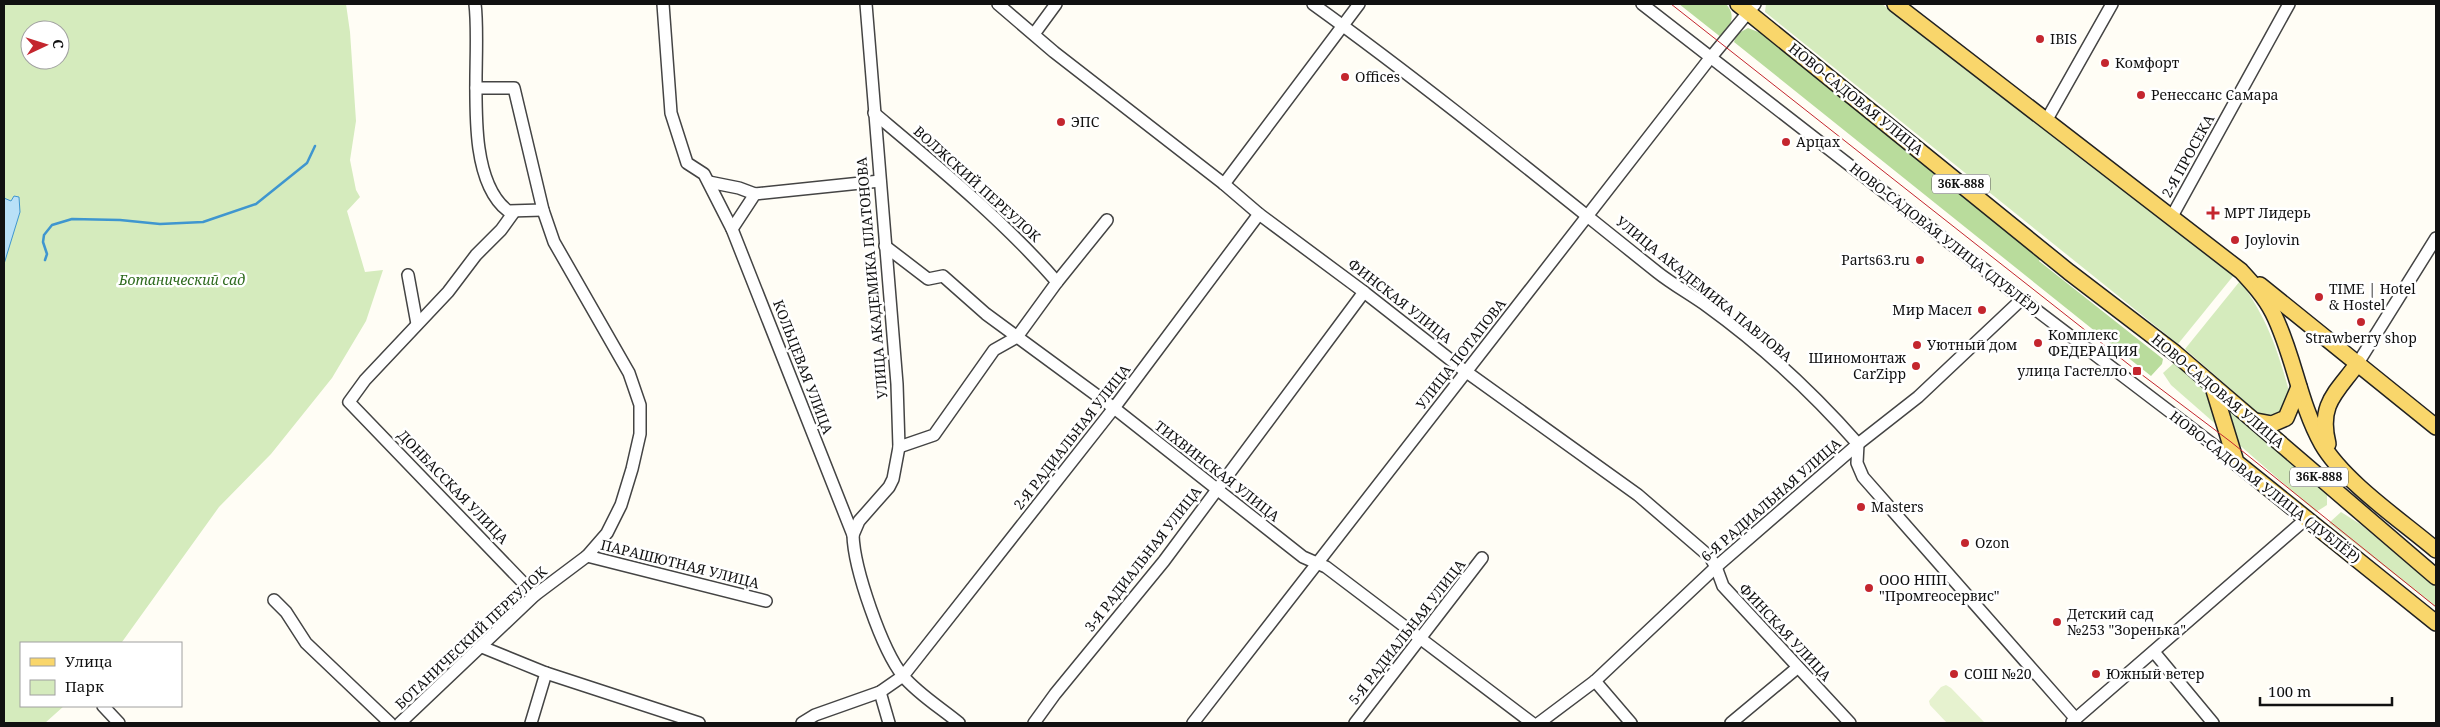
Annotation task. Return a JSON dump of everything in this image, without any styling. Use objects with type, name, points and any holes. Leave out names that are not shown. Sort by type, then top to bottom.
[{"type":"main road","name":"36К-888","points":[[1895,4],[2241,270],[2264,298],[2273,313],[2287,347],[2310,420],[2336,464],[2352,480],[2436,550]]},
{"type":"main road","name":"НОВО-САДОВАЯ УЛИЦА","points":[[1747,6],[2069,272],[2175,353],[2436,577]]},
{"type":"main road","points":[[2241,270],[2436,427]]},
{"type":"main road","points":[[2336,464],[2325,431],[2326,410],[2358,363]]},
{"type":"main road","points":[[2213,387],[2236,462]]},
{"type":"main road","points":[[2256,421],[2272,424],[2286,418],[2299,387]]},
{"type":"main road","name":"НОВО-САДОВАЯ УЛИЦА (ДУБЛЁР)","points":[[2236,462],[2436,623]]},
{"type":"street","name":"КОЛЬЦЕВАЯ УЛИЦА","points":[[663,4],[671,113],[687,163],[704,174],[732,229],[853,535],[859,571],[884,643],[903,676],[959,723]]},
{"type":"street","name":"УЛИЦА АКАДЕМИКА ПЛАТОНОВА","points":[[853,535],[859,521],[889,487],[893,479],[899,447],[896,384],[866,4]]},
{"type":"street","name":"ФИНСКАЯ УЛИЦА","points":[[998,4],[1054,52],[1224,184],[1259,214],[1364,292],[1466,372],[1638,495],[1710,557],[1723,586],[1850,723]]},
{"type":"street","points":[[1034,34],[1056,4]]},
{"type":"street","name":"УЛИЦА АКАДЕМИКА ПАВЛОВА","points":[[1313,4],[1588,215],[1658,274],[1707,307],[1759,348],[1823,407],[1858,444]]},
{"type":"street","points":[[1224,184],[1359,4]]},
{"type":"street","name":"НОВО-САДОВАЯ УЛИЦА (ДУБЛЁР)","points":[[1642,4],[2022,299],[2236,462]]},
{"type":"street","points":[[2046,121],[2112,4]]},
{"type":"street","name":"2-Я ПРОСЕКА","points":[[2171,218],[2289,4]]},
{"type":"street","name":"УЛИЦА ПОТАПОВА","points":[[1193,723],[1711,57],[1747,6]]},
{"type":"street","points":[[475,8],[476,88],[480,156],[485,176],[500,205],[508,211],[543,210]]},
{"type":"street","name":"БОТАНИЧЕСКИЙ ПЕРЕУЛОК","points":[[400,723],[482,648],[536,595],[587,556],[607,533],[621,505],[640,434],[640,405],[629,373],[554,242],[543,210],[514,88],[476,88]]},
{"type":"street","name":"ВОЛЖСКИЙ ПЕРЕУЛОК","points":[[874,113],[928,158],[1031,252],[1057,282]]},
{"type":"street","points":[[709,182],[739,188],[755,194],[880,181]]},
{"type":"street","points":[[732,229],[755,194]]},
{"type":"street","points":[[417,324],[448,292],[476,255],[501,230],[514,212]]},
{"type":"street","name":"2-Я РАДИАЛЬНАЯ УЛИЦА","points":[[903,676],[1114,408],[1259,214]]},
{"type":"street","points":[[899,447],[934,435],[994,350],[1017,337],[1057,282],[1107,220]]},
{"type":"street","points":[[2358,363],[2436,238]]},
{"type":"street","name":"ТИХВИНСКАЯ УЛИЦА","points":[[885,246],[928,279],[943,276],[986,314],[1114,408],[1302,557],[1326,567],[1532,723]]},
{"type":"street","points":[[408,276],[417,324]]},
{"type":"street","name":"3-Я РАДИАЛЬНАЯ УЛИЦА","points":[[1034,723],[1055,694],[1164,561],[1364,292]]},
{"type":"street","name":"6-Я РАДИАЛЬНАЯ УЛИЦА","points":[[1539,723],[1595,681],[1716,567],[1858,444],[1918,397],[2022,299]]},
{"type":"street","name":"ДОНБАССКАЯ УЛИЦА","points":[[417,324],[365,380],[349,402],[536,595]]},
{"type":"street","points":[[1858,444],[1857,463],[1863,477],[2074,721],[2307,518]]},
{"type":"street","name":"ПАРАШЮТНАЯ УЛИЦА","points":[[587,556],[766,601]]},
{"type":"street","name":"5-Я РАДИАЛЬНАЯ УЛИЦА","points":[[1355,723],[1482,558]]},
{"type":"street","points":[[274,600],[286,612],[306,643],[390,723]]},
{"type":"street","points":[[482,648],[546,673],[698,723]]},
{"type":"street","points":[[2154,652],[2213,723]]},
{"type":"street","points":[[1731,723],[1797,668]]},
{"type":"street","points":[[531,723],[546,673]]},
{"type":"street","points":[[802,723],[815,715],[880,692],[903,676]]},
{"type":"street","points":[[1595,681],[1631,723]]},
{"type":"street","points":[[880,692],[889,723]]},
{"type":"street","points":[[104,707],[119,723]]},
{"type":"green space","name":"Ботанический сад","points":[[4,4],[346,4],[350,32],[356,121],[350,160],[356,190],[360,197],[347,211],[365,272],[383,270],[366,321],[332,378],[271,454],[219,507],[122,642],[20,642],[20,707],[63,707],[45,723],[4,723]]},
{"type":"green space","points":[[1679,4],[1726,4],[1732,17],[1730,25],[1722,38]]},
{"type":"green space","points":[[1766,4],[1882,4],[2234,275],[2178,344],[1765,12]]},
{"type":"green space","points":[[1748,28],[1761,33],[1883,127],[2041,257],[2039,261],[2163,359],[2162,364],[2151,376],[1734,42],[1737,34]]},
{"type":"green space","points":[[2240,281],[2272,337],[2291,398],[2278,418],[2264,418],[2185,349]]},
{"type":"green space","points":[[2174,363],[2322,486],[2327,491],[2327,505],[2316,512],[2171,385],[2163,373]]},
{"type":"green space","points":[[2341,512],[2360,524],[2436,587],[2436,607],[2329,523]]},
{"type":"green space","points":[[1946,685],[1985,723],[1947,723],[1930,705],[1929,701],[1941,687]]},
{"type":"water","points":[[14,196],[19,197],[20,212],[4,264],[4,198],[11,201]]},
{"type":"waterway","points":[[45,260],[47,254],[43,242],[44,235],[52,225],[72,219],[120,220],[160,224],[203,222],[256,204],[307,163],[315,146]]},
{"type":"tram line","points":[[1671,4],[2137,371],[2231,442],[2436,607]]},
{"type":"place","name":"IBIS","points":[[2040,39]]},
{"type":"place","name":"Комфорт","points":[[2105,63]]},
{"type":"place","name":"Offices","points":[[1345,77]]},
{"type":"place","name":"Ренессанс Самара","points":[[2141,95]]},
{"type":"place","name":"ЭПС","points":[[1061,122]]},
{"type":"place","name":"Арцах","points":[[1786,142]]},
{"type":"place","name":"МРТ Лидерь","points":[[2213,213]]},
{"type":"place","name":"Joylovin","points":[[2235,240]]},
{"type":"place","name":"Parts63.ru","points":[[1920,260]]},
{"type":"place","name":"TIME | Hotel & Hostel","points":[[2319,297]]},
{"type":"place","name":"Мир Масел","points":[[1982,310]]},
{"type":"place","name":"Strawberry shop","points":[[2361,322]]},
{"type":"place","name":"Комплекс ФЕДЕРАЦИЯ","points":[[2038,343]]},
{"type":"place","name":"Уютный дом","points":[[1917,345]]},
{"type":"place","name":"Шиномонтаж CarZipp","points":[[1916,366]]},
{"type":"place","name":"улица Гастелло","points":[[2137,371]]},
{"type":"place","name":"Masters","points":[[1861,507]]},
{"type":"place","name":"Ozon","points":[[1965,543]]},
{"type":"place","name":"ООО НПП \"Промгеосервис\"","points":[[1869,588]]},
{"type":"place","name":"Детский сад №253 \"Зоренька\"","points":[[2057,622]]},
{"type":"place","name":"СОШ №20","points":[[1954,674]]},
{"type":"place","name":"Южный ветер","points":[[2096,674]]}]
